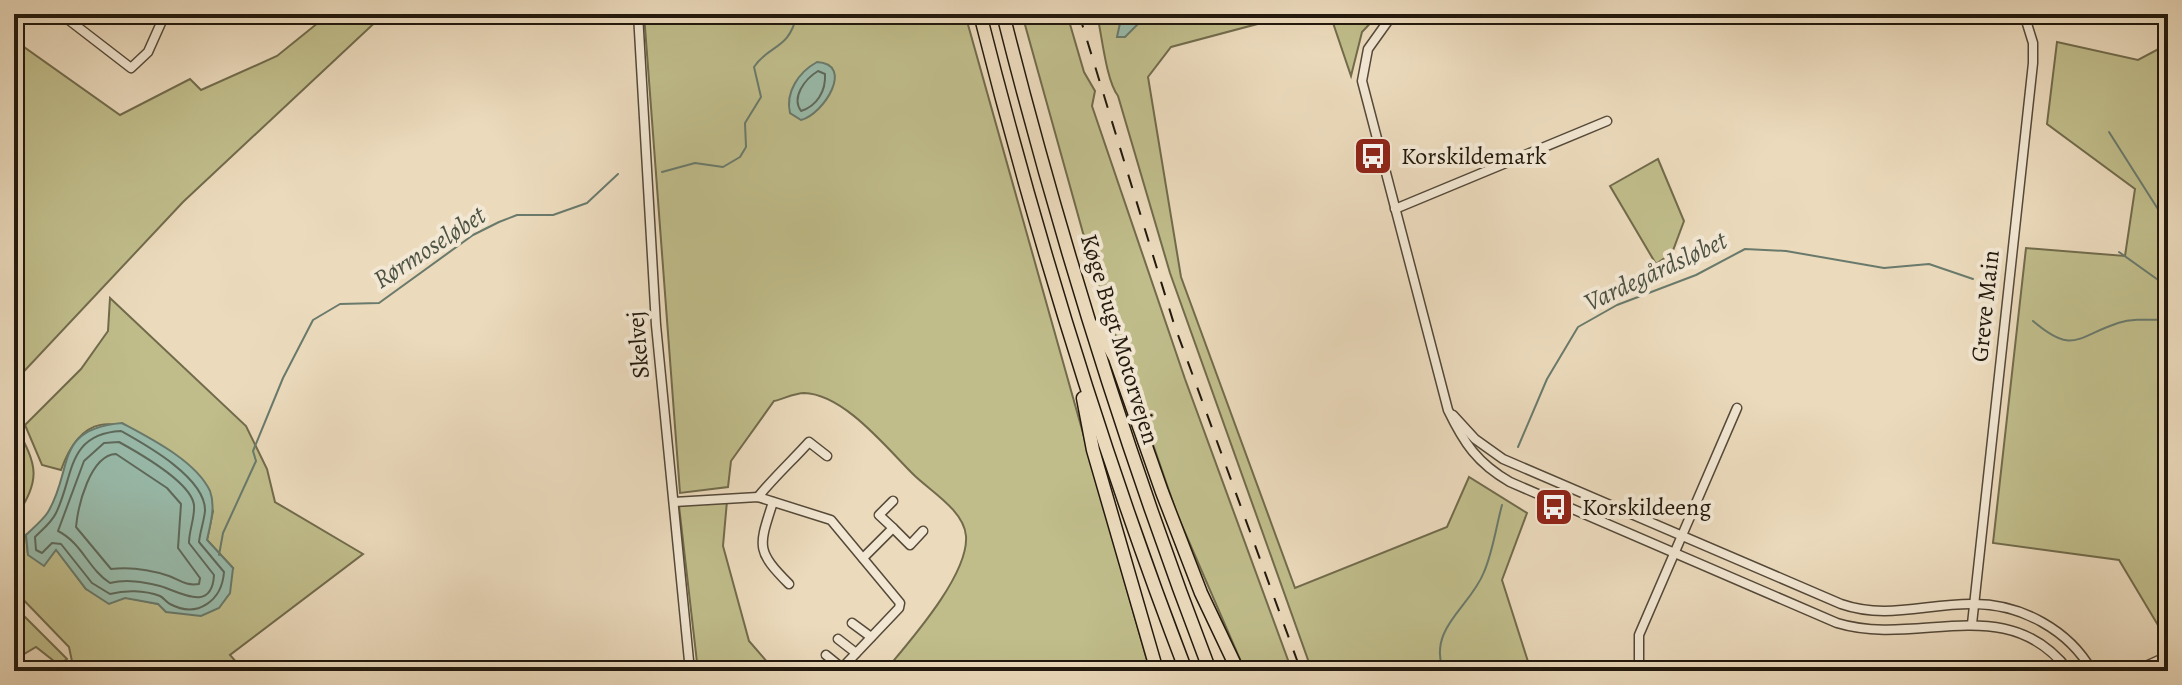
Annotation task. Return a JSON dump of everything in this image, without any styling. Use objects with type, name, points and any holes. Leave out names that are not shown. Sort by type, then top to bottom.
[{"type":"highway","name":"Køge Bugt Motorvejen","points":[[980,14],[1004,111],[1071,336],[1186,671]]},
{"type":"highway","name":"Køge Bugt Motorvejen","points":[[1003,14],[1024,98],[1126,438],[1210,671]]},
{"type":"highway","points":[[1085,302],[1115,358],[1173,521],[1238,671]]},
{"type":"highway","points":[[1071,336],[1093,450],[1157,671]]},
{"type":"street","points":[[61,14],[131,68],[148,52],[165,14]]},
{"type":"street","name":"Skelvej","points":[[638,14],[656,325],[690,671]]},
{"type":"street","points":[[1393,14],[1368,49],[1362,81],[1448,410],[1466,446],[1492,472],[1674,553],[1855,628],[1885,631],[1972,624],[2025,634],[2057,655],[2069,671]]},
{"type":"street","name":"Greve Main","points":[[1972,624],[2033,63],[2033,43],[2024,14]]},
{"type":"street","points":[[1395,209],[1607,121]]},
{"type":"street","points":[[1639,671],[1639,635],[1737,408]]},
{"type":"street","points":[[1448,410],[1475,439],[1503,459],[1859,610],[1894,613],[1974,604],[2018,612],[2049,626],[2077,649],[2092,671]]},
{"type":"street","points":[[758,497],[785,463],[794,460],[809,442],[827,456]]},
{"type":"street","points":[[674,502],[758,497],[831,520],[900,603],[899,608],[842,668],[826,655]]},
{"type":"street","points":[[893,501],[879,515],[910,545],[923,531]]},
{"type":"street","points":[[773,502],[762,539],[766,561],[789,584]]},
{"type":"street","points":[[863,558],[893,528]]},
{"type":"street","points":[[852,623],[871,637]]},
{"type":"street","points":[[838,639],[856,653]]},
{"type":"street","points":[[2135,671],[2168,656]]},
{"type":"shaded area","points":[[329,14],[384,14],[183,202],[14,382],[14,40],[120,115],[190,79],[201,90],[277,56]]},
{"type":"shaded area","points":[[644,14],[965,14],[1150,671],[885,671],[948,588],[964,552],[964,527],[953,510],[865,426],[835,403],[819,396],[800,393],[774,401],[731,461],[728,487],[680,493]]},
{"type":"shaded area","points":[[1022,14],[1067,14],[1084,72],[1095,91],[1092,106],[1185,379],[1292,671],[1245,671],[1177,514],[1095,276]]},
{"type":"shaded area","points":[[1097,14],[1295,14],[1171,47],[1148,77],[1181,277],[1295,588],[1447,527],[1469,477],[1527,513],[1502,580],[1531,671],[1312,671],[1170,273],[1118,96],[1110,80]]},
{"type":"shaded area","points":[[1330,14],[1379,14],[1362,32],[1351,76]]},
{"type":"shaded area","points":[[2057,42],[2138,60],[2168,44],[2168,642],[2119,560],[1993,543],[2026,248],[2125,256],[2135,189],[2047,124]]},
{"type":"shaded area","points":[[1658,159],[1684,221],[1672,253],[1656,264],[1610,186]]},
{"type":"shaded area","points":[[110,298],[246,426],[267,469],[275,502],[363,554],[230,655],[244,671],[74,671],[69,647],[14,590],[14,547],[26,535],[28,554],[56,549],[86,589],[158,604],[233,568],[207,540],[213,511],[192,472],[178,458],[142,435],[127,428],[100,425],[78,438],[61,470],[42,465],[25,425],[81,369],[108,331]]},
{"type":"shaded area","points":[[14,422],[34,471],[29,492],[14,520]]},
{"type":"shaded area","points":[[727,501],[723,546],[749,641],[775,671],[698,671],[679,506]]},
{"type":"shaded area","points":[[14,606],[67,659],[59,665],[36,647],[14,660]]},
{"type":"water","points":[[1122,14],[1148,14],[1125,37],[1117,37]]},
{"type":"water","points":[[817,62],[828,65],[834,71],[835,80],[819,109],[801,120],[790,113],[792,90],[804,71]]},
{"type":"water","points":[[122,423],[183,460],[210,491],[212,510],[207,540],[233,568],[230,593],[219,608],[201,616],[166,612],[158,604],[125,598],[109,604],[86,589],[56,550],[44,566],[28,555],[26,535],[48,512],[75,442],[85,433]]},
{"type":"waterway","name":"Rørmoseløbet","points":[[662,172],[695,163],[723,167],[740,157],[746,147],[745,123],[761,97],[754,67],[789,35],[797,14]]},
{"type":"waterway","points":[[2109,132],[2168,225]]},
{"type":"waterway","name":"Rørmoseløbet","points":[[219,555],[223,533],[256,461],[253,451],[283,378],[313,320],[340,304],[379,303],[473,235],[517,215],[553,215],[587,203],[618,174]]},
{"type":"waterway","name":"Vardegårdsløbet","points":[[1518,447],[1547,379],[1578,327],[1617,305],[1696,275],[1745,249],[1786,251],[1884,268],[1929,264],[1973,279]]},
{"type":"waterway","points":[[2119,252],[2168,287]]},
{"type":"waterway","name":"Vardegårdsløbet","points":[[2033,321],[2057,338],[2075,340],[2124,321],[2168,320]]},
{"type":"waterway","name":"Vardegårdsløbet","points":[[1443,671],[1441,642],[1484,572],[1502,505]]},
{"type":"railway","points":[[1079,14],[1174,324],[1301,671]]},
{"type":"place","name":"Korskildemark","points":[[1373,156]]},
{"type":"place","name":"Korskildeeng","points":[[1554,507]]}]
